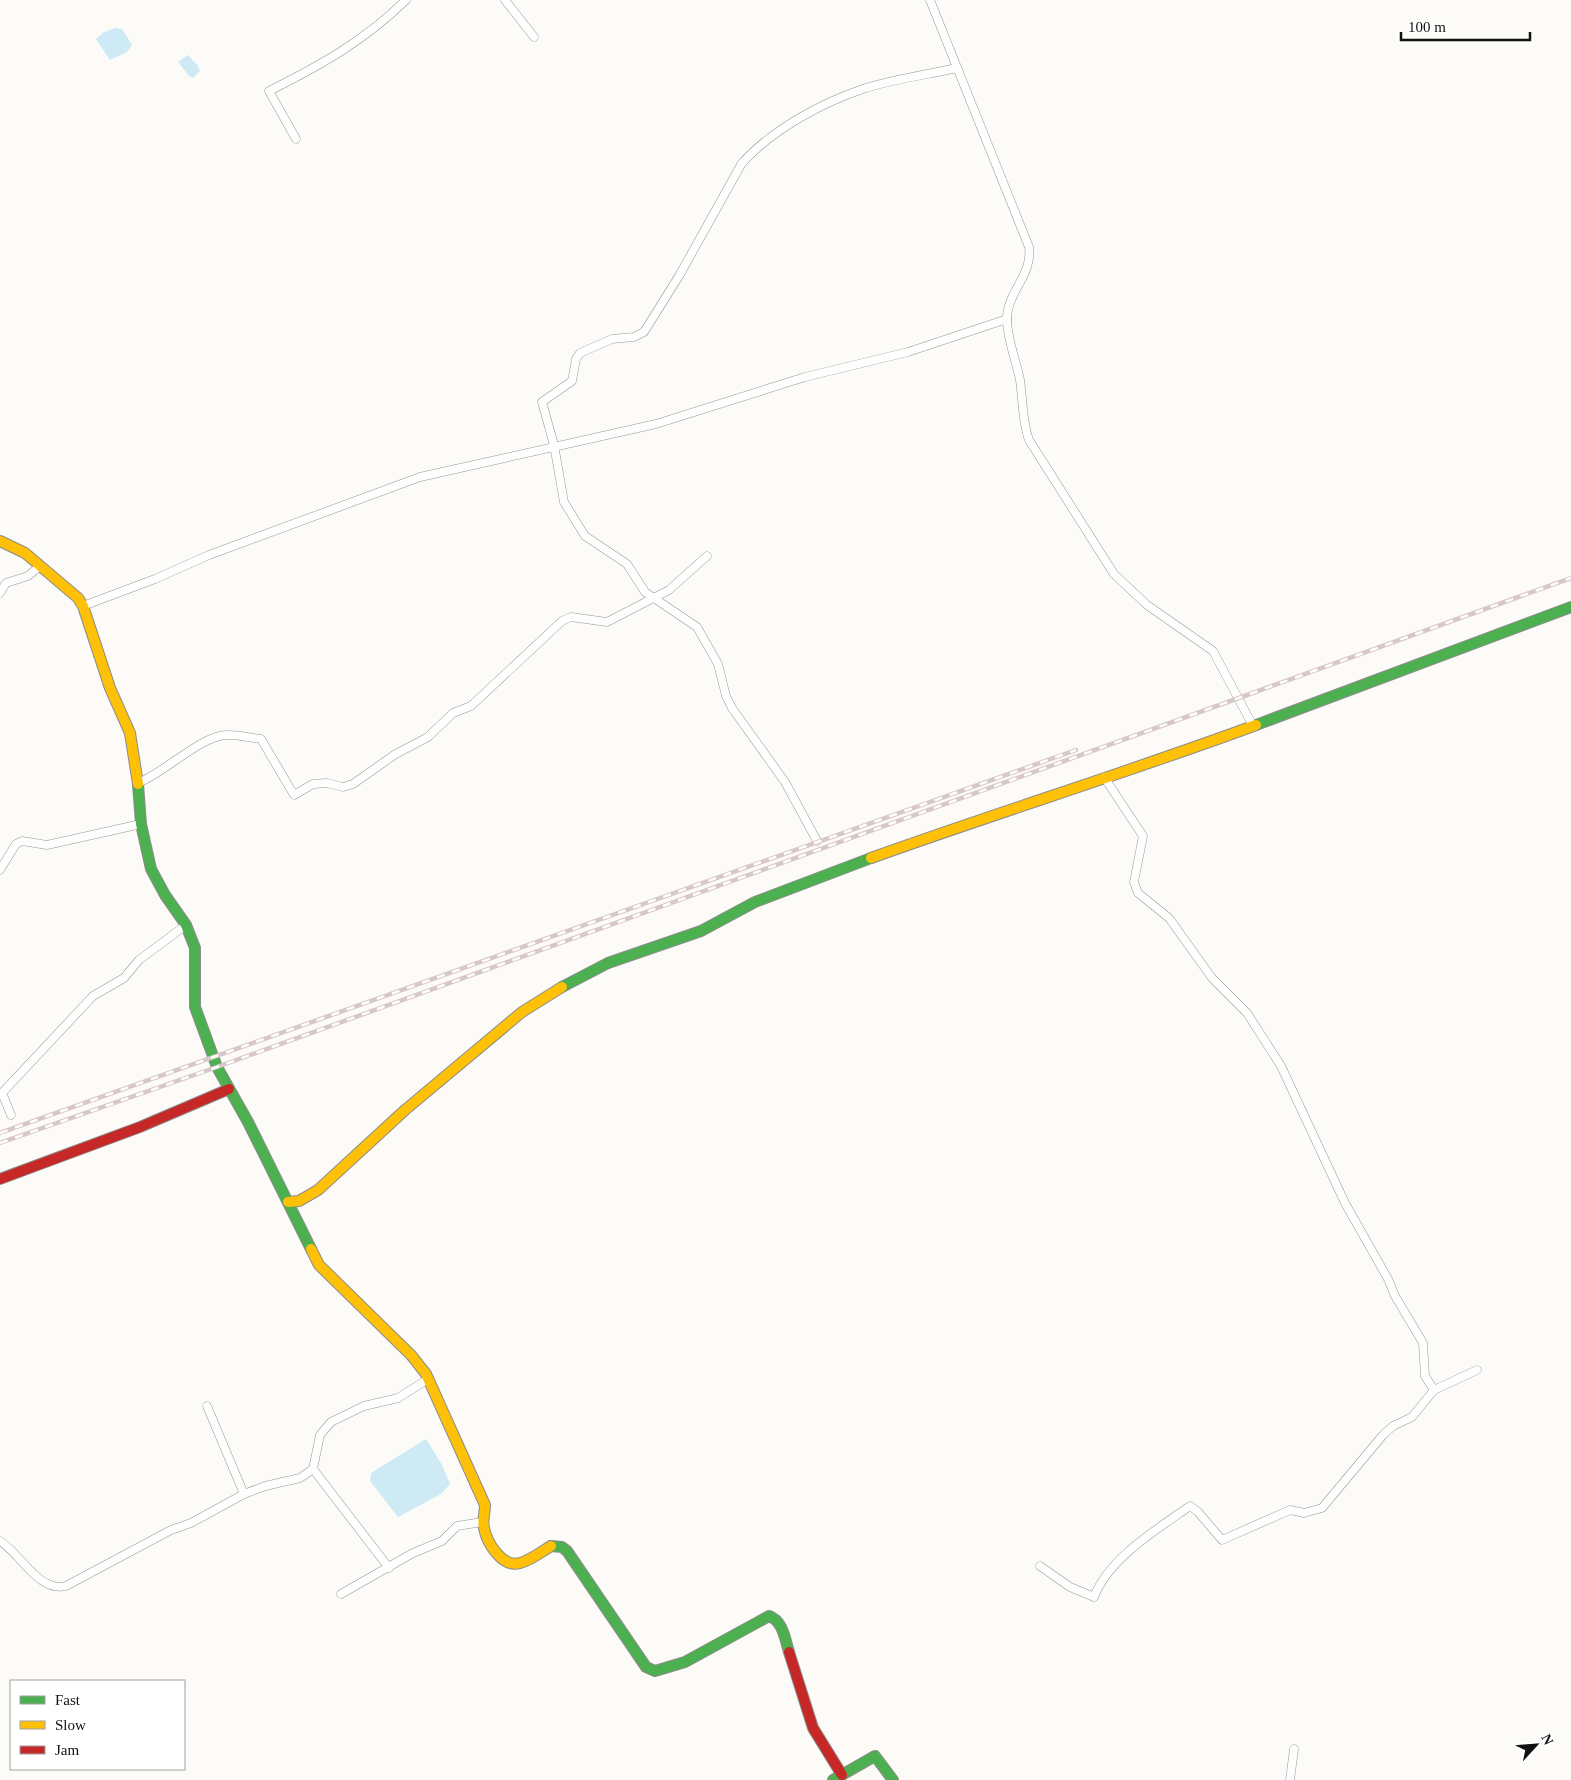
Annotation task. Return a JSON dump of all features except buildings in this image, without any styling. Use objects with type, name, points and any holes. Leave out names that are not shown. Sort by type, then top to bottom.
[{"type":"street","points":[[296,139],[269,91],[338,54],[379,26],[406,0]]},
{"type":"street","points":[[505,0],[534,37]]},
{"type":"street","points":[[930,0],[1029,247],[1030,264],[1011,304],[1007,319],[1020,381],[1025,430],[1029,440],[1044,467],[1114,574],[1147,605],[1213,650],[1253,726]]},
{"type":"street","points":[[817,842],[785,782],[732,708],[726,696],[718,664],[697,627],[645,592],[627,564],[585,536],[564,502],[554,446],[542,402],[572,381],[576,359],[580,352],[612,340],[634,337],[644,332],[680,276],[742,163],[754,150],[800,118],[863,89],[957,68]]},
{"type":"street","points":[[83,606],[156,579],[218,551],[420,477],[656,424],[804,377],[908,352],[1007,319]]},
{"type":"street","points":[[0,541],[21,550],[78,598],[83,606],[110,688],[130,733],[138,782],[140,824],[151,869],[186,925],[195,948],[197,959],[194,992],[199,1022],[229,1089],[323,1271],[420,1364],[485,1505],[486,1514],[482,1522],[484,1531],[498,1555],[510,1565],[525,1562],[553,1545],[562,1547],[567,1551],[603,1607],[650,1670],[655,1671],[685,1662],[762,1618],[769,1616],[775,1618],[783,1633],[813,1728],[837,1777],[875,1756],[893,1780]]},
{"type":"street","points":[[138,782],[152,778],[197,747],[225,734],[261,739],[294,795],[313,784],[327,783],[343,787],[353,784],[394,755],[428,737],[453,713],[471,706],[562,621],[571,617],[607,622],[669,590],[707,556]]},
{"type":"street","points":[[0,593],[6,583],[28,576],[40,566]]},
{"type":"street","points":[[288,1202],[299,1201],[313,1194],[405,1110],[501,1029],[546,996],[581,975],[633,953],[701,931],[755,902],[830,873],[987,816],[1253,726],[1571,607]]},
{"type":"street","points":[[1104,777],[1142,836],[1134,882],[1138,893],[1169,918],[1212,978],[1247,1013],[1281,1066],[1346,1203],[1388,1279],[1395,1296],[1423,1343],[1425,1376],[1434,1390]]},
{"type":"street","points":[[0,870],[16,844],[22,841],[47,845],[140,824]]},
{"type":"street","points":[[11,1115],[2,1093],[93,996],[124,978],[139,960],[186,925]]},
{"type":"street","points":[[0,1179],[140,1127],[229,1089]]},
{"type":"street","points":[[1040,1566],[1070,1587],[1094,1597],[1100,1581],[1129,1552],[1190,1506],[1198,1512],[1222,1540],[1290,1510],[1304,1513],[1322,1508],[1383,1435],[1393,1426],[1412,1417],[1434,1390],[1477,1370]]},
{"type":"street","points":[[0,1541],[46,1584],[58,1588],[66,1586],[171,1530],[198,1519],[244,1494],[266,1486],[300,1478],[312,1469],[320,1435],[331,1422],[364,1406],[385,1403],[398,1398],[428,1379]]},
{"type":"street","points":[[207,1406],[244,1494]]},
{"type":"street","points":[[312,1469],[390,1568]]},
{"type":"street","points":[[341,1594],[414,1553],[442,1541],[457,1526],[482,1522]]},
{"type":"street","points":[[1290,1780],[1294,1749]]},
{"type":"water","points":[[116,28],[122,29],[132,45],[127,52],[110,60],[96,39],[104,32]]},
{"type":"water","points":[[188,55],[200,71],[193,78],[189,76],[178,62]]},
{"type":"water","points":[[426,1439],[442,1465],[450,1484],[441,1494],[398,1517],[370,1481],[371,1473]]},
{"type":"railway","points":[[0,1143],[217,1067],[1571,578]]},
{"type":"railway","points":[[0,1133],[1076,750]]},
{"type":"traffic: fast","points":[[1256,725],[1571,607]]},
{"type":"traffic: fast","points":[[138,784],[141,824],[151,869],[165,895],[186,925],[195,948],[195,1007],[217,1067],[248,1122],[311,1249]]},
{"type":"traffic: fast","points":[[562,987],[608,963],[701,931],[755,902],[871,858]]},
{"type":"traffic: fast","points":[[551,1546],[562,1547],[567,1551],[646,1667],[655,1671],[685,1662],[769,1616],[774,1618],[780,1626],[789,1652]]},
{"type":"traffic: fast","points":[[833,1780],[875,1756],[893,1780]]},
{"type":"traffic: slow","points":[[0,541],[25,553],[78,598],[83,606],[110,688],[130,733],[138,784]]},
{"type":"traffic: slow","points":[[871,858],[1256,725]]},
{"type":"traffic: slow","points":[[288,1202],[299,1201],[318,1190],[405,1110],[522,1012],[562,987]]},
{"type":"traffic: slow","points":[[311,1249],[319,1265],[411,1355],[426,1374],[485,1505],[484,1528],[488,1540],[496,1553],[507,1562],[513,1564],[532,1558],[551,1546]]},
{"type":"traffic: jam","points":[[0,1179],[140,1127],[229,1089]]},
{"type":"traffic: jam","points":[[789,1652],[813,1728],[842,1775]]}]
